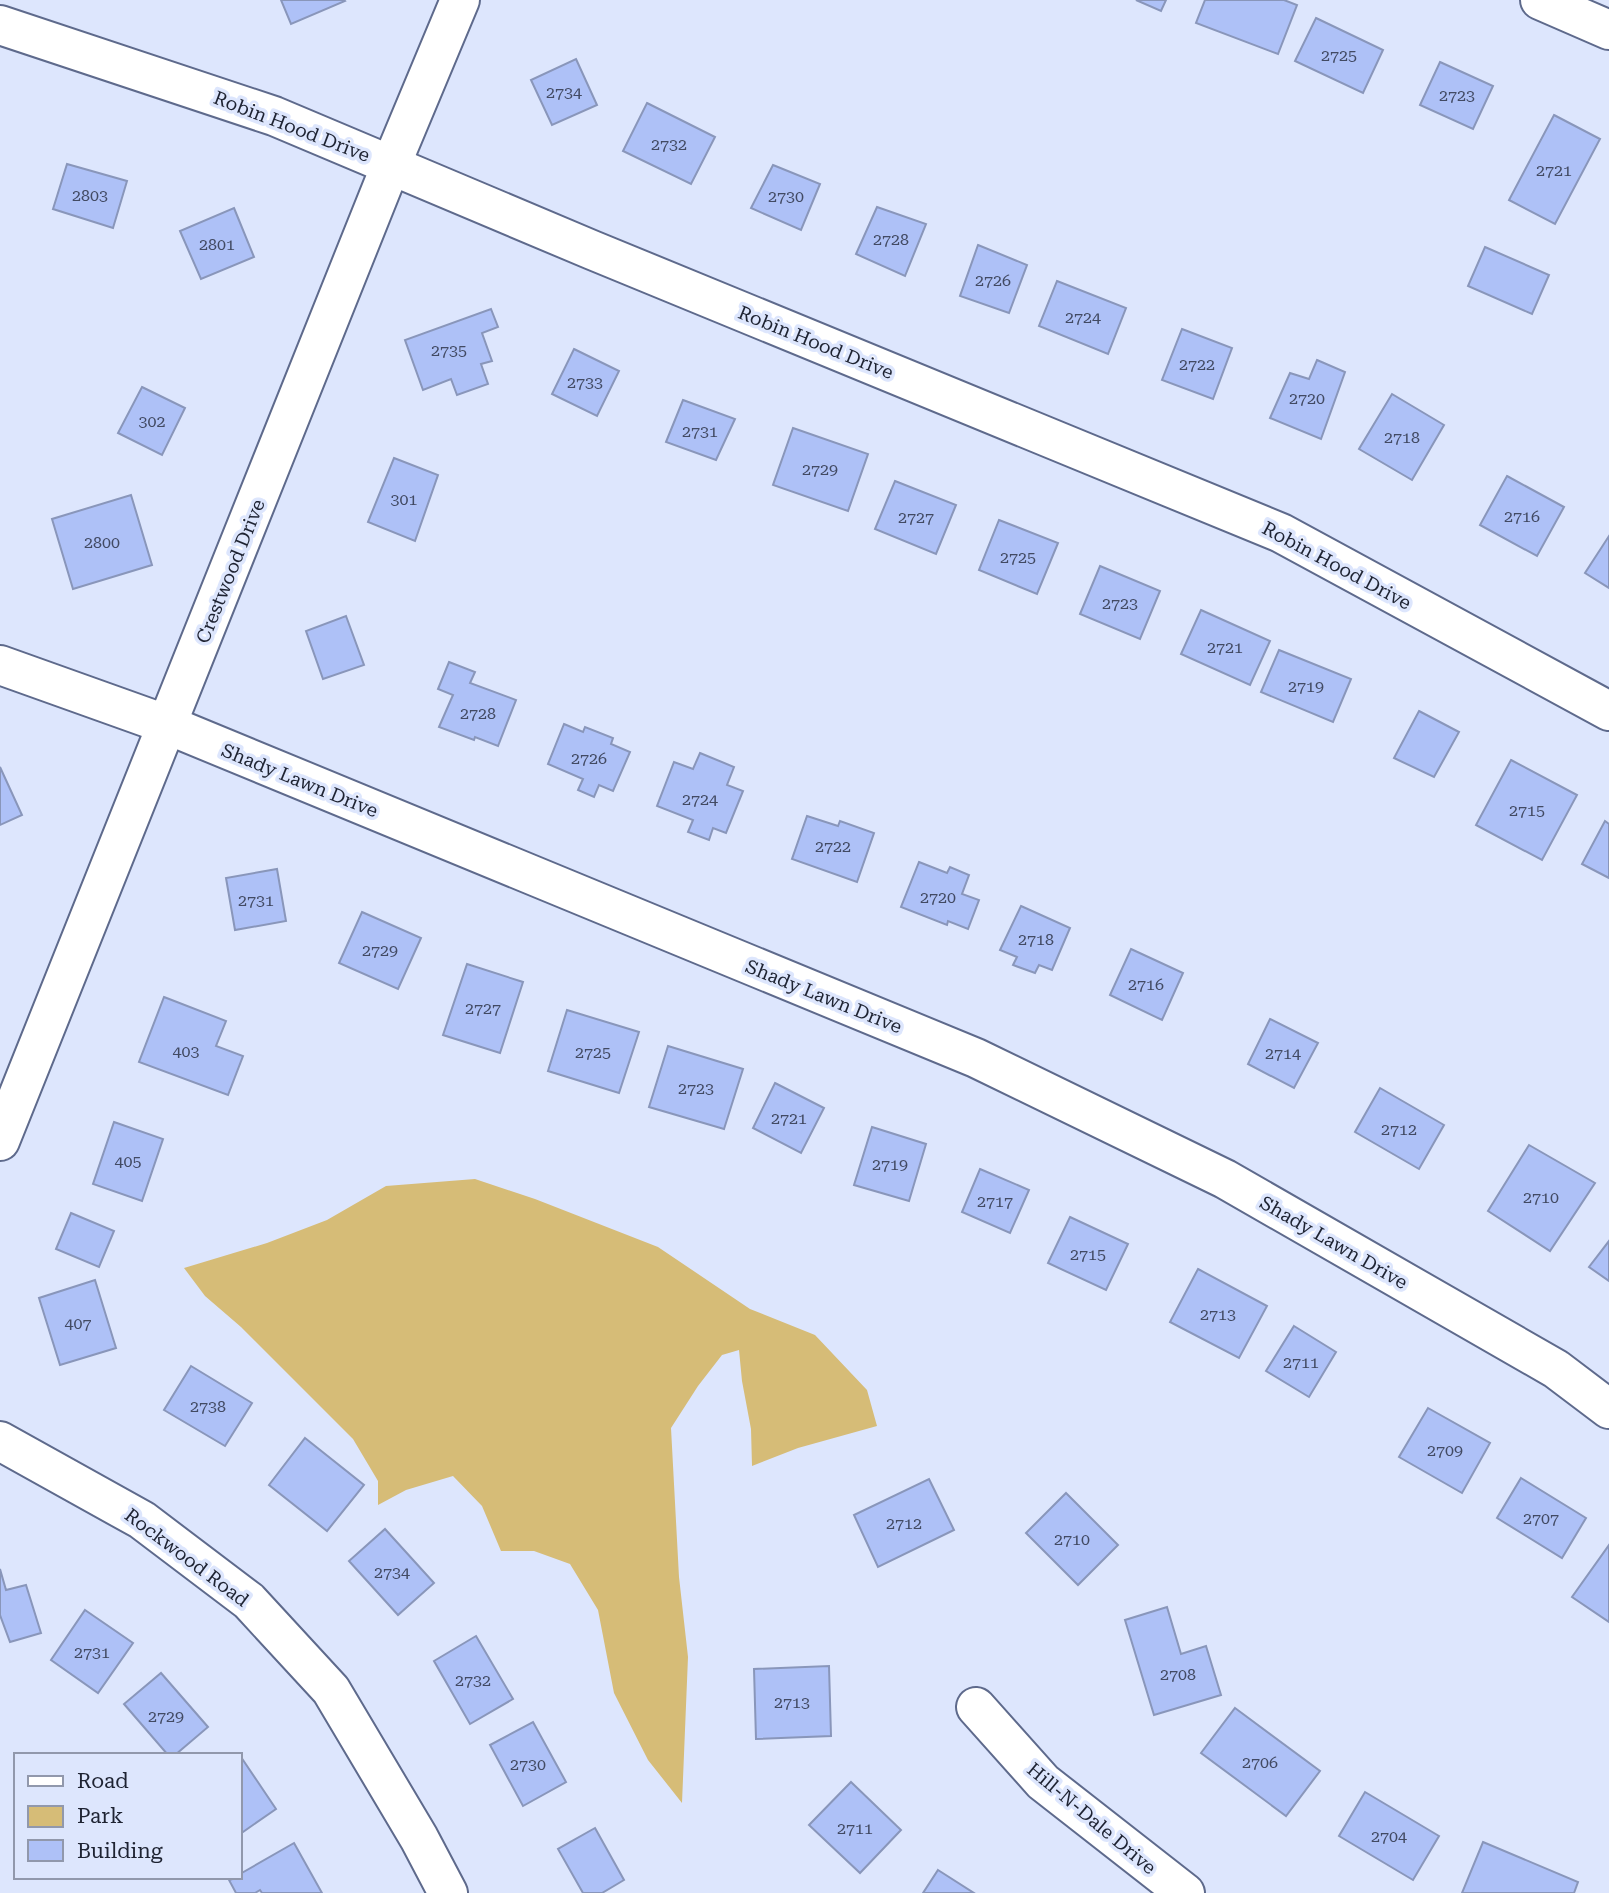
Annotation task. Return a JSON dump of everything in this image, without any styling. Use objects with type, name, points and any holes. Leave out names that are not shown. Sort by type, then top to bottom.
[{"type":"street","name":"Crestwood Drive","points":[[0,1141],[391,165],[460,0]]},
{"type":"street","points":[[1540,0],[1609,30]]},
{"type":"street","name":"Robin Hood Drive","points":[[0,25],[274,116],[1281,533],[1609,711]]},
{"type":"street","name":"Shady Lawn Drive","points":[[0,665],[168,725],[976,1058],[1225,1179],[1556,1369],[1609,1409]]},
{"type":"street","name":"Rockwood Road","points":[[0,1441],[142,1520],[249,1601],[331,1690],[419,1838],[448,1893]]},
{"type":"street","name":"Hill-N-Dale Drive","points":[[976,1707],[1043,1782],[1185,1893]]},
{"type":"green space","points":[[475,1179],[535,1199],[658,1247],[750,1309],[815,1335],[867,1390],[877,1426],[798,1448],[752,1466],[751,1429],[739,1350],[722,1355],[671,1428],[679,1577],[688,1657],[682,1803],[648,1760],[614,1693],[598,1610],[570,1564],[534,1551],[501,1551],[482,1506],[453,1476],[406,1490],[378,1505],[378,1481],[353,1439],[241,1327],[205,1296],[184,1268],[267,1243],[327,1220],[386,1186]]},
{"type":"building","points":[[281,0],[344,0],[345,1],[291,24]]},
{"type":"building","points":[[1136,0],[1166,0],[1161,11]]},
{"type":"building","points":[[1205,0],[1284,0],[1297,5],[1278,54],[1196,23]]},
{"type":"building","points":[[1316,18],[1383,50],[1363,93],[1295,61]]},
{"type":"building","points":[[576,59],[597,105],[552,125],[531,80]]},
{"type":"building","points":[[1440,62],[1493,86],[1473,129],[1420,105]]},
{"type":"building","points":[[647,103],[715,137],[691,184],[623,151]]},
{"type":"building","points":[[1554,115],[1600,139],[1555,224],[1509,200]]},
{"type":"building","points":[[67,164],[127,181],[113,228],[53,209]]},
{"type":"building","points":[[773,165],[820,184],[801,230],[751,208]]},
{"type":"building","points":[[877,207],[926,224],[905,276],[856,254]]},
{"type":"building","points":[[234,208],[254,257],[201,279],[180,231]]},
{"type":"building","points":[[978,245],[1027,265],[1009,313],[960,296]]},
{"type":"building","points":[[1485,247],[1549,275],[1532,314],[1468,286]]},
{"type":"building","points":[[1057,281],[1126,308],[1108,354],[1039,326]]},
{"type":"building","points":[[491,309],[498,327],[482,333],[492,361],[481,364],[488,384],[457,395],[451,379],[423,390],[405,340]]},
{"type":"building","points":[[1182,329],[1232,348],[1213,399],[1162,380]]},
{"type":"building","points":[[574,349],[619,371],[597,416],[552,394]]},
{"type":"building","points":[[1317,360],[1345,372],[1321,439],[1270,418],[1290,373],[1309,379]]},
{"type":"building","points":[[142,387],[185,408],[162,455],[118,433]]},
{"type":"building","points":[[1392,394],[1444,425],[1412,480],[1359,449]]},
{"type":"building","points":[[683,400],[735,419],[716,460],[666,442]]},
{"type":"building","points":[[793,428],[868,454],[848,511],[773,485]]},
{"type":"building","points":[[394,458],[438,475],[415,541],[368,522]]},
{"type":"building","points":[[1507,476],[1564,507],[1537,556],[1480,525]]},
{"type":"building","points":[[895,481],[956,505],[936,554],[875,529]]},
{"type":"building","points":[[131,495],[152,565],[73,589],[52,519]]},
{"type":"building","points":[[999,520],[1058,543],[1037,594],[979,570]]},
{"type":"building","points":[[1609,536],[1609,588],[1585,573]]},
{"type":"building","points":[[1100,566],[1160,591],[1140,639],[1080,614]]},
{"type":"building","points":[[1201,610],[1270,641],[1250,685],[1181,654]]},
{"type":"building","points":[[346,616],[364,665],[323,679],[306,631]]},
{"type":"building","points":[[1279,650],[1351,679],[1333,722],[1261,692]]},
{"type":"building","points":[[449,662],[475,672],[470,683],[516,700],[498,746],[439,727],[453,695],[438,689]]},
{"type":"building","points":[[1419,711],[1459,732],[1434,777],[1394,758]]},
{"type":"building","points":[[564,724],[583,732],[585,727],[613,738],[611,744],[630,752],[613,791],[599,785],[594,797],[578,790],[583,779],[548,764]]},
{"type":"building","points":[[700,753],[734,767],[727,785],[743,791],[726,833],[713,828],[709,840],[688,832],[693,820],[657,806],[674,762],[693,769]]},
{"type":"building","points":[[1511,760],[1577,795],[1542,860],[1476,825]]},
{"type":"building","points":[[0,767],[22,815],[0,825]]},
{"type":"building","points":[[807,816],[838,826],[840,821],[874,833],[857,882],[792,859]]},
{"type":"building","points":[[1605,821],[1609,824],[1609,878],[1582,864]]},
{"type":"building","points":[[919,862],[947,873],[950,867],[969,875],[962,894],[979,900],[968,929],[948,921],[947,925],[901,907]]},
{"type":"building","points":[[277,869],[286,921],[235,930],[226,878]]},
{"type":"building","points":[[1021,906],[1070,928],[1052,970],[1039,965],[1035,973],[1013,965],[1017,957],[1000,950]]},
{"type":"building","points":[[362,912],[421,938],[398,989],[339,963]]},
{"type":"building","points":[[1131,949],[1183,973],[1162,1020],[1110,995]]},
{"type":"building","points":[[467,964],[523,982],[500,1053],[443,1035]]},
{"type":"building","points":[[164,997],[226,1021],[216,1046],[243,1056],[228,1095],[139,1062]]},
{"type":"building","points":[[567,1010],[639,1032],[619,1093],[548,1071]]},
{"type":"building","points":[[1270,1019],[1318,1043],[1294,1088],[1248,1064]]},
{"type":"building","points":[[668,1046],[743,1069],[724,1129],[649,1107]]},
{"type":"building","points":[[775,1083],[824,1108],[801,1153],[753,1128]]},
{"type":"building","points":[[1380,1088],[1444,1125],[1419,1169],[1355,1132]]},
{"type":"building","points":[[114,1122],[163,1139],[142,1201],[93,1184]]},
{"type":"building","points":[[872,1127],[926,1144],[909,1201],[854,1185]]},
{"type":"building","points":[[1529,1145],[1595,1183],[1550,1251],[1488,1211]]},
{"type":"building","points":[[980,1169],[1029,1190],[1010,1233],[962,1212]]},
{"type":"building","points":[[71,1213],[114,1231],[99,1267],[56,1249]]},
{"type":"building","points":[[1070,1217],[1128,1244],[1106,1290],[1048,1263]]},
{"type":"building","points":[[1609,1241],[1609,1281],[1589,1267]]},
{"type":"building","points":[[1198,1269],[1267,1306],[1239,1358],[1170,1322]]},
{"type":"building","points":[[95,1280],[116,1348],[60,1365],[39,1298]]},
{"type":"building","points":[[1294,1326],[1336,1352],[1309,1397],[1266,1371]]},
{"type":"building","points":[[191,1366],[252,1403],[225,1446],[164,1410]]},
{"type":"building","points":[[1428,1408],[1490,1443],[1462,1493],[1399,1457]]},
{"type":"building","points":[[305,1438],[364,1485],[327,1531],[269,1485]]},
{"type":"building","points":[[1521,1478],[1586,1518],[1562,1558],[1497,1518]]},
{"type":"building","points":[[929,1479],[954,1530],[878,1567],[854,1515]]},
{"type":"building","points":[[1066,1493],[1118,1545],[1078,1585],[1026,1533]]},
{"type":"building","points":[[385,1529],[434,1583],[398,1615],[349,1561]]},
{"type":"building","points":[[1609,1545],[1609,1622],[1572,1597]]},
{"type":"building","points":[[0,1569],[6,1590],[26,1585],[41,1633],[10,1642],[0,1615]]},
{"type":"building","points":[[1167,1607],[1181,1654],[1206,1646],[1221,1695],[1154,1715],[1125,1620]]},
{"type":"building","points":[[85,1610],[133,1643],[98,1693],[51,1660]]},
{"type":"building","points":[[476,1636],[513,1699],[470,1724],[434,1661]]},
{"type":"building","points":[[829,1666],[831,1736],[756,1739],[754,1669]]},
{"type":"building","points":[[161,1673],[208,1727],[177,1753],[166,1753],[124,1704]]},
{"type":"building","points":[[1235,1708],[1320,1771],[1286,1816],[1201,1753]]},
{"type":"building","points":[[533,1722],[566,1782],[523,1806],[490,1745]]},
{"type":"building","points":[[242,1758],[276,1809],[242,1833]]},
{"type":"building","points":[[851,1782],[901,1830],[860,1873],[809,1825]]},
{"type":"building","points":[[1365,1792],[1439,1836],[1413,1880],[1339,1836]]},
{"type":"building","points":[[595,1828],[624,1880],[602,1893],[583,1893],[558,1849]]},
{"type":"building","points":[[1483,1842],[1578,1882],[1574,1893],[1462,1893]]},
{"type":"building","points":[[294,1843],[322,1893],[262,1893],[260,1890],[255,1893],[236,1893],[229,1880],[242,1879],[242,1873]]},
{"type":"building","points":[[938,1870],[974,1893],[923,1893]]}]
